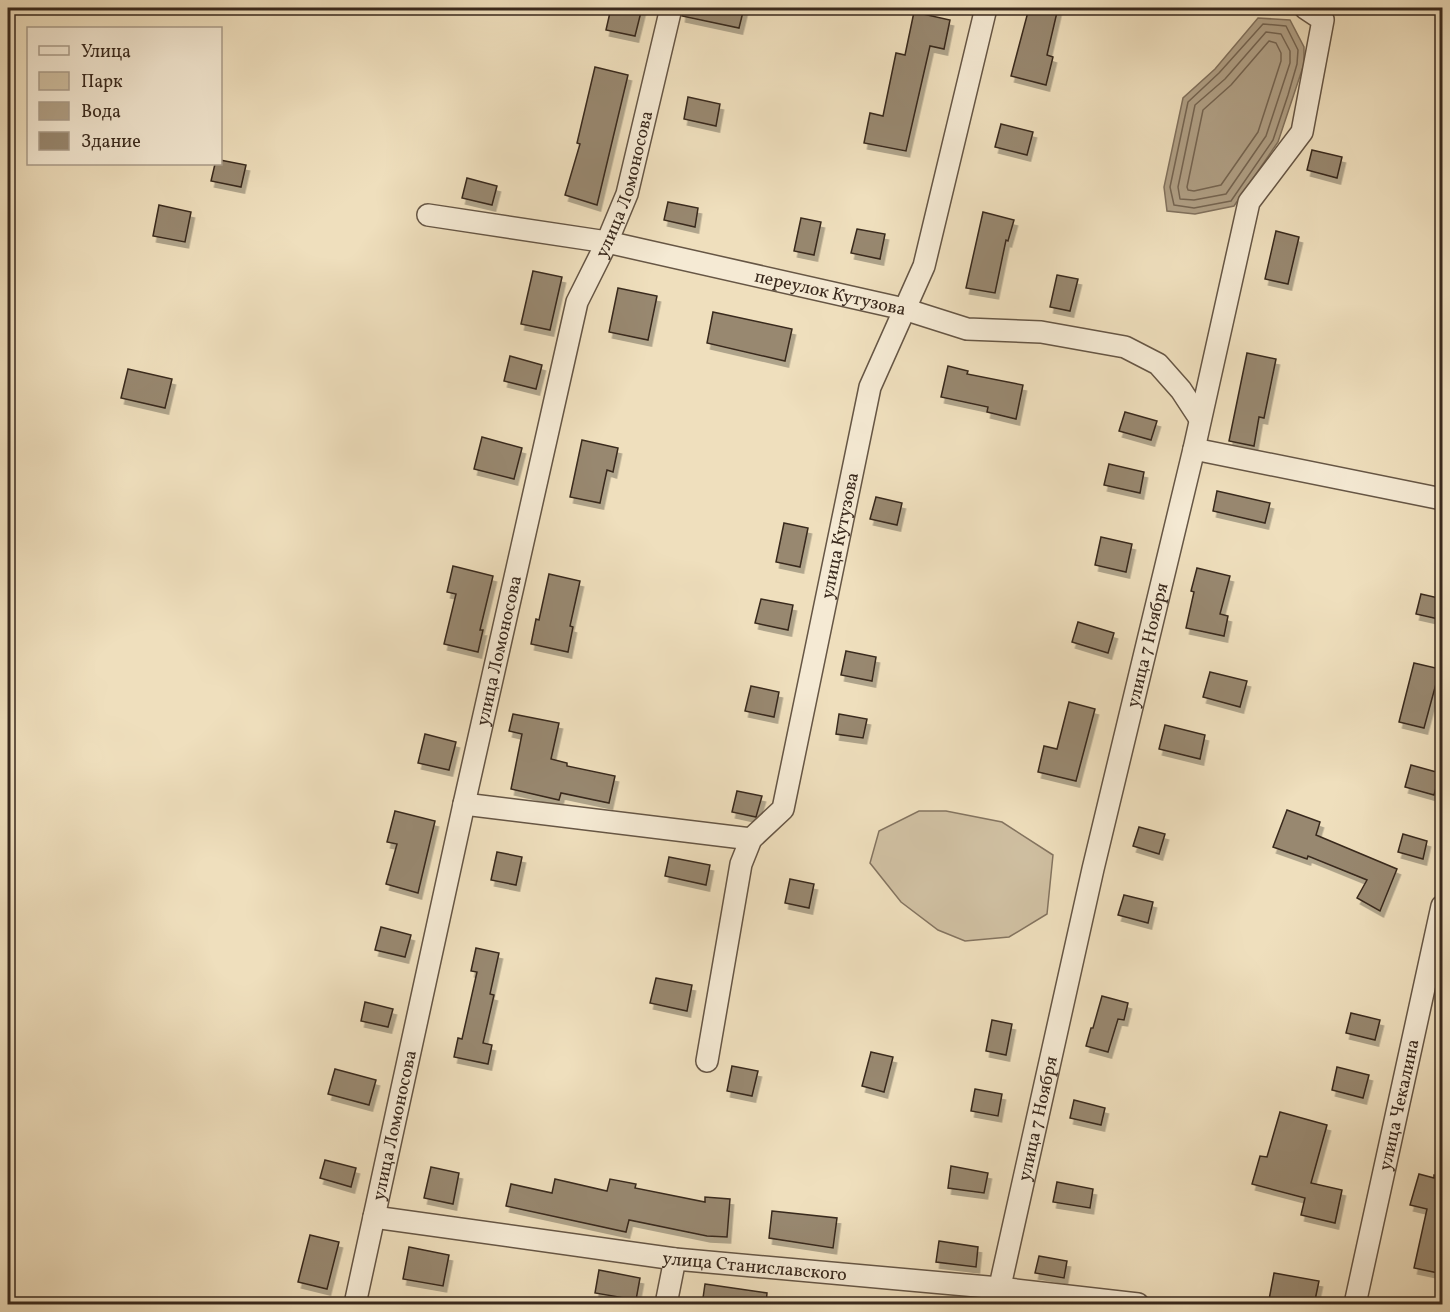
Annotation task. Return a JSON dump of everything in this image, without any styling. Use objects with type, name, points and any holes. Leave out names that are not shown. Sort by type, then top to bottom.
[{"type":"street","name":"улица Ломоносова","points":[[355,1305],[464,804],[577,302],[607,242],[627,194],[671,8]]},
{"type":"street","name":"улица Кутузова","points":[[707,1061],[741,864],[752,839],[783,809],[870,387],[924,266],[986,8]]},
{"type":"street","name":"улица 7 Ноября","points":[[998,1296],[1093,869],[1194,449],[1249,202],[1302,132],[1323,20],[1305,8]]},
{"type":"street","name":"переулок Кутузова","points":[[428,215],[607,242],[904,309],[967,329],[1041,332],[1125,347],[1158,364],[1181,390],[1200,419]]},
{"type":"street","points":[[1194,449],[1443,499]]},
{"type":"street","points":[[464,804],[752,839]]},
{"type":"street","name":"улица Чекалина","points":[[1355,1305],[1443,906]]},
{"type":"street","name":"улица Станиславского","points":[[374,1217],[675,1259],[998,1296],[1138,1305]]},
{"type":"street","points":[[666,1305],[675,1259]]},
{"type":"green space","points":[[919,811],[946,811],[1002,822],[1053,855],[1047,914],[1009,937],[965,941],[938,930],[901,902],[870,863],[879,831]]},
{"type":"water","points":[[1258,18],[1290,20],[1304,47],[1304,64],[1278,142],[1234,206],[1195,214],[1167,211],[1164,187],[1183,98],[1215,69]]},
{"type":"building","points":[[611,8],[642,8],[635,36],[606,30]]},
{"type":"building","points":[[683,8],[744,8],[739,28],[682,16]]},
{"type":"building","points":[[1029,8],[1058,8],[1047,55],[1053,57],[1046,85],[1011,76]]},
{"type":"building","points":[[914,12],[950,20],[944,49],[930,46],[906,151],[864,143],[870,113],[883,116],[896,53],[905,55]]},
{"type":"building","points":[[595,67],[628,75],[597,205],[565,195],[580,144],[577,143]]},
{"type":"building","points":[[688,97],[720,104],[716,126],[684,119]]},
{"type":"building","points":[[1001,124],[1033,132],[1027,155],[995,147]]},
{"type":"building","points":[[1312,150],[1342,157],[1337,178],[1307,170]]},
{"type":"building","points":[[222,160],[246,165],[241,187],[211,181],[215,165],[222,165]]},
{"type":"building","points":[[467,178],[497,186],[492,205],[462,198]]},
{"type":"building","points":[[668,202],[698,208],[695,227],[664,220]]},
{"type":"building","points":[[159,205],[191,212],[185,242],[153,236]]},
{"type":"building","points":[[983,212],[1014,220],[1008,241],[1006,240],[995,293],[966,288]]},
{"type":"building","points":[[801,218],[821,222],[814,255],[794,251]]},
{"type":"building","points":[[857,229],[885,234],[880,259],[851,253]]},
{"type":"building","points":[[1276,231],[1299,237],[1288,284],[1265,279]]},
{"type":"building","points":[[533,271],[562,277],[550,330],[521,324]]},
{"type":"building","points":[[1057,275],[1078,279],[1070,311],[1050,307]]},
{"type":"building","points":[[618,288],[657,296],[648,340],[609,332]]},
{"type":"building","points":[[713,312],[792,329],[785,361],[707,343]]},
{"type":"building","points":[[1247,353],[1276,359],[1264,418],[1259,417],[1254,446],[1229,441]]},
{"type":"building","points":[[510,356],[542,365],[536,389],[504,381]]},
{"type":"building","points":[[948,366],[968,371],[967,374],[1023,385],[1016,419],[987,412],[988,407],[941,397]]},
{"type":"building","points":[[128,369],[172,379],[165,408],[121,398]]},
{"type":"building","points":[[1125,412],[1157,421],[1151,440],[1119,431]]},
{"type":"building","points":[[482,437],[522,448],[514,479],[474,469]]},
{"type":"building","points":[[582,440],[618,448],[613,472],[607,470],[600,503],[570,497]]},
{"type":"building","points":[[1109,464],[1144,472],[1140,493],[1104,485]]},
{"type":"building","points":[[1217,491],[1270,503],[1265,523],[1213,511]]},
{"type":"building","points":[[876,497],[902,503],[897,525],[870,519]]},
{"type":"building","points":[[784,523],[808,528],[800,567],[776,562]]},
{"type":"building","points":[[1101,537],[1132,544],[1126,572],[1095,565]]},
{"type":"building","points":[[453,566],[493,576],[480,630],[483,630],[478,652],[444,644],[456,594],[447,592]]},
{"type":"building","points":[[1197,568],[1230,576],[1220,614],[1228,616],[1224,636],[1186,628]]},
{"type":"building","points":[[549,574],[580,581],[570,626],[573,627],[568,652],[531,644]]},
{"type":"building","points":[[1421,594],[1443,599],[1443,620],[1416,614]]},
{"type":"building","points":[[761,599],[793,605],[788,630],[755,623]]},
{"type":"building","points":[[1078,622],[1114,633],[1108,653],[1072,642]]},
{"type":"building","points":[[846,651],[876,657],[872,681],[841,675]]},
{"type":"building","points":[[1414,663],[1440,669],[1424,728],[1399,722]]},
{"type":"building","points":[[1210,672],[1247,681],[1240,707],[1203,697]]},
{"type":"building","points":[[751,686],[779,692],[774,717],[745,711]]},
{"type":"building","points":[[1069,702],[1095,709],[1076,781],[1038,772],[1044,746],[1057,749]]},
{"type":"building","points":[[513,714],[559,723],[551,759],[567,763],[567,766],[615,776],[609,803],[561,793],[559,800],[511,789],[522,734],[509,731]]},
{"type":"building","points":[[839,714],[867,719],[863,738],[836,734]]},
{"type":"building","points":[[1165,725],[1205,735],[1200,759],[1159,749]]},
{"type":"building","points":[[425,734],[456,742],[449,770],[418,763]]},
{"type":"building","points":[[1411,765],[1440,773],[1434,795],[1405,787]]},
{"type":"building","points":[[737,791],[762,796],[756,817],[732,812]]},
{"type":"building","points":[[1287,810],[1320,822],[1316,835],[1397,869],[1380,911],[1357,898],[1367,880],[1308,856],[1307,859],[1273,847]]},
{"type":"building","points":[[395,811],[435,821],[418,893],[386,884],[397,844],[387,842]]},
{"type":"building","points":[[1139,827],[1165,834],[1159,854],[1133,846]]},
{"type":"building","points":[[1403,834],[1427,841],[1423,859],[1398,852]]},
{"type":"building","points":[[497,852],[522,857],[516,885],[491,880]]},
{"type":"building","points":[[669,857],[710,865],[706,885],[665,876]]},
{"type":"building","points":[[790,879],[814,884],[809,908],[785,903]]},
{"type":"building","points":[[1124,895],[1153,902],[1148,923],[1118,915]]},
{"type":"building","points":[[381,927],[411,935],[405,957],[375,950]]},
{"type":"building","points":[[476,948],[499,953],[490,994],[494,995],[483,1043],[492,1045],[488,1064],[454,1057],[458,1038],[462,1039],[477,972],[471,971]]},
{"type":"building","points":[[656,978],[692,985],[687,1011],[650,1003]]},
{"type":"building","points":[[1102,996],[1128,1003],[1124,1020],[1118,1019],[1108,1052],[1086,1046]]},
{"type":"building","points":[[365,1002],[393,1009],[388,1027],[361,1021]]},
{"type":"building","points":[[1351,1013],[1380,1020],[1375,1040],[1346,1033]]},
{"type":"building","points":[[992,1020],[1012,1024],[1006,1055],[986,1051]]},
{"type":"building","points":[[871,1052],[893,1057],[884,1092],[862,1086]]},
{"type":"building","points":[[732,1066],[758,1071],[752,1096],[727,1091]]},
{"type":"building","points":[[1337,1067],[1369,1075],[1363,1098],[1332,1090]]},
{"type":"building","points":[[335,1069],[376,1080],[369,1105],[328,1094]]},
{"type":"building","points":[[975,1089],[1002,1094],[998,1116],[971,1111]]},
{"type":"building","points":[[1074,1100],[1105,1108],[1101,1125],[1070,1118]]},
{"type":"building","points":[[1280,1112],[1327,1125],[1311,1183],[1342,1190],[1335,1223],[1301,1215],[1305,1198],[1252,1184],[1260,1156],[1267,1157]]},
{"type":"building","points":[[325,1160],[356,1168],[351,1187],[320,1178]]},
{"type":"building","points":[[951,1166],[988,1173],[984,1193],[948,1188]]},
{"type":"building","points":[[431,1167],[459,1173],[453,1204],[424,1198]]},
{"type":"building","points":[[1419,1174],[1434,1178],[1434,1175],[1443,1176],[1443,1274],[1414,1268],[1427,1209],[1410,1205]]},
{"type":"building","points":[[555,1179],[607,1191],[610,1179],[636,1184],[635,1188],[705,1202],[705,1197],[730,1199],[727,1237],[707,1236],[629,1220],[626,1232],[506,1206],[511,1184],[552,1193]]},
{"type":"building","points":[[1057,1182],[1093,1189],[1090,1208],[1053,1202]]},
{"type":"building","points":[[772,1211],[837,1218],[833,1248],[769,1238]]},
{"type":"building","points":[[310,1235],[339,1242],[327,1289],[298,1282]]},
{"type":"building","points":[[939,1241],[978,1247],[976,1267],[936,1262]]},
{"type":"building","points":[[409,1247],[449,1255],[443,1286],[403,1279]]},
{"type":"building","points":[[1039,1256],[1067,1261],[1064,1278],[1035,1273]]},
{"type":"building","points":[[599,1270],[640,1278],[636,1300],[595,1293]]},
{"type":"building","points":[[1274,1273],[1319,1281],[1314,1305],[1268,1305]]},
{"type":"building","points":[[705,1284],[767,1293],[766,1305],[702,1305]]}]
